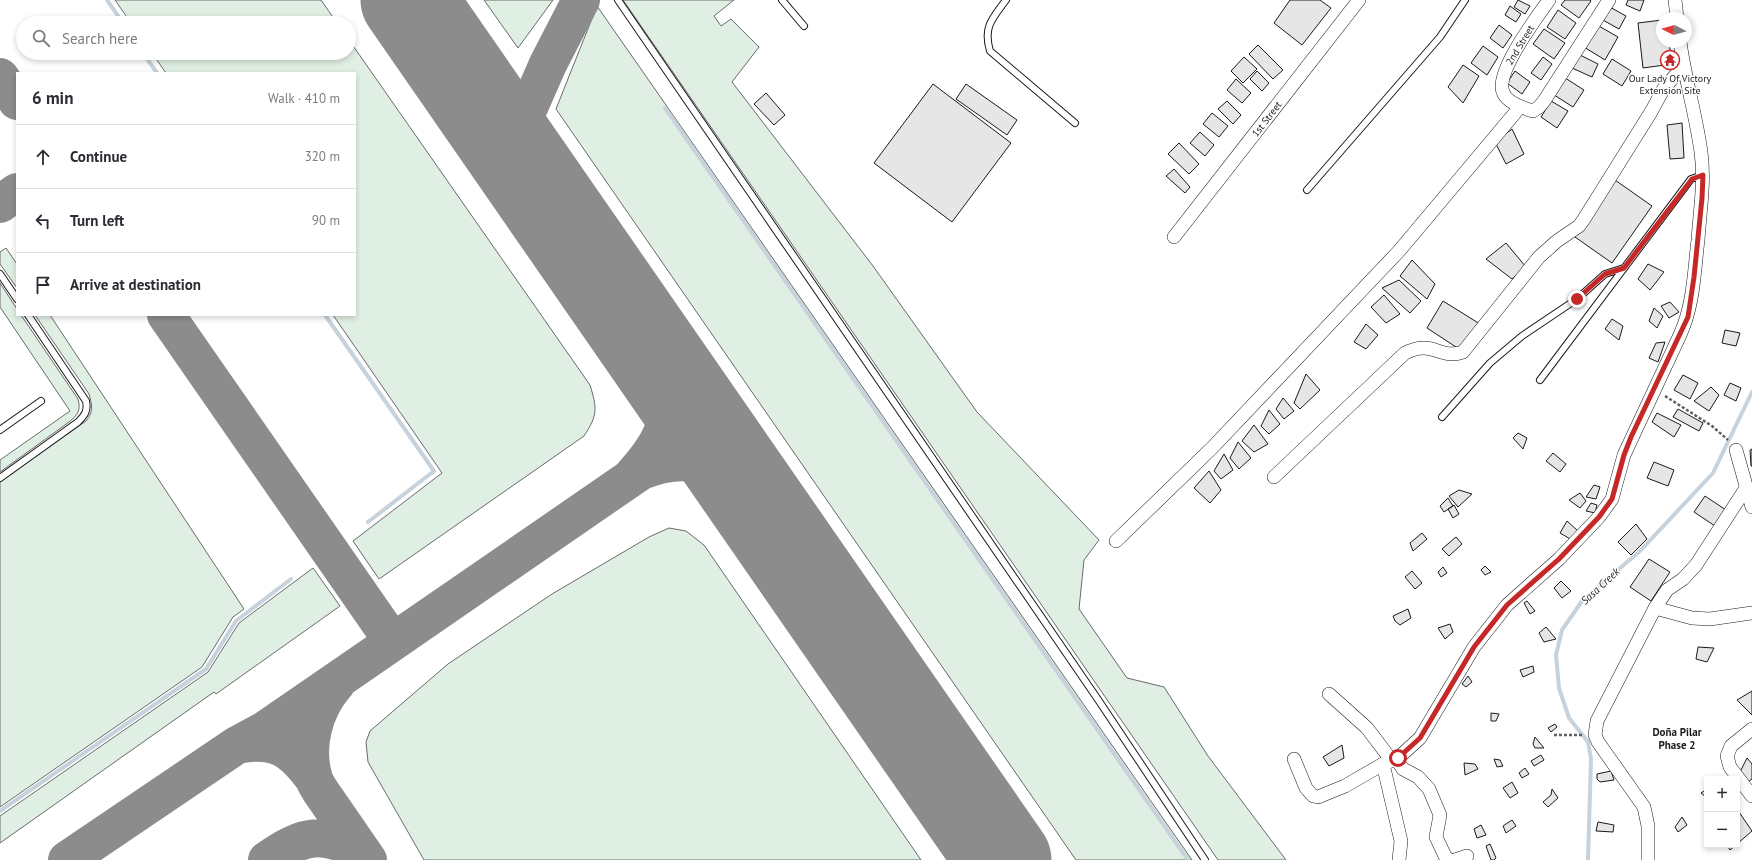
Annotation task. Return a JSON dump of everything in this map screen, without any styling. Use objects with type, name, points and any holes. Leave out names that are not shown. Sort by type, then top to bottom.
[{"type":"street","name":"1st Street","points":[[1174,238],[1359,0]]},
{"type":"street","name":"2nd Street","points":[[1520,107],[1503,93],[1501,86],[1506,68],[1519,45],[1549,0]]},
{"type":"street","points":[[1116,541],[1212,448],[1399,252],[1520,107],[1533,111],[1539,107],[1609,0]]},
{"type":"street","points":[[1675,0],[1676,12]]},
{"type":"street","points":[[1294,759],[1309,794],[1318,797],[1345,786],[1390,761],[1420,738],[1474,647],[1507,605],[1559,559],[1599,517],[1612,499],[1624,455],[1688,317],[1694,277],[1703,175],[1699,144],[1683,67],[1681,48]]},
{"type":"street","points":[[1274,477],[1405,353],[1419,347],[1425,347],[1448,355],[1463,352],[1539,257],[1557,241],[1579,226],[1651,112],[1664,88],[1683,67]]},
{"type":"street","points":[[1734,446],[1752,507]]},
{"type":"street","points":[[1648,860],[1648,826],[1644,807],[1598,742],[1595,728],[1654,608],[1668,590],[1683,579],[1696,565],[1746,488]]},
{"type":"street","points":[[1654,608],[1692,618],[1704,619],[1752,613]]},
{"type":"street","points":[[1329,694],[1368,728],[1390,761],[1418,777],[1429,789],[1440,815],[1436,837],[1445,856],[1449,860]]},
{"type":"street","points":[[1752,729],[1731,746],[1727,756],[1730,767],[1752,796]]},
{"type":"street","points":[[1390,761],[1401,841],[1399,860]]},
{"type":"lane","points":[[618,0],[1099,701],[1205,860]]},
{"type":"lane","points":[[782,0],[804,26]]},
{"type":"lane","points":[[1006,0],[989,24],[987,41],[990,51],[1075,123]]},
{"type":"lane","points":[[1307,190],[1440,38],[1465,0]]},
{"type":"lane","points":[[1540,380],[1692,179],[1703,175]]},
{"type":"lane","points":[[1442,416],[1490,364],[1522,336],[1577,299],[1605,274],[1624,268]]},
{"type":"lane","points":[[0,274],[16,298]]},
{"type":"lane","points":[[0,478],[78,422],[86,414],[86,401],[29,316]]},
{"type":"lane","points":[[0,430],[41,401]]},
{"type":"path","points":[[1655,390],[1712,426],[1734,446]]},
{"type":"path","points":[[1554,735],[1585,735]]},
{"type":"green space","points":[[115,0],[321,0],[332,16],[126,16]]},
{"type":"green space","points":[[484,0],[553,0],[518,48]]},
{"type":"green space","points":[[623,0],[734,0],[714,16],[721,26],[731,19],[759,47],[732,82],[873,266],[977,412],[1099,540],[1084,560],[1079,609],[1127,678],[1164,687],[1208,756],[1286,860],[1218,860]]},
{"type":"green space","points":[[597,6],[1192,860],[1076,860],[556,109]]},
{"type":"green space","points":[[356,50],[590,385],[595,411],[589,429],[584,436],[379,579],[353,541],[442,473],[334,316],[356,316],[356,72],[165,72],[157,60],[356,60]]},
{"type":"green space","points":[[6,248],[16,263],[16,287],[0,264],[0,252]]},
{"type":"green space","points":[[0,283],[16,307],[16,316],[22,316],[78,399],[79,409],[77,415],[72,419],[0,472],[0,460],[70,411],[0,307]]},
{"type":"green space","points":[[36,316],[51,316],[244,609],[233,617],[202,667],[0,807],[0,482],[86,421],[89,418],[92,408],[89,394]]},
{"type":"green space","points":[[669,528],[686,531],[704,545],[921,860],[424,860],[368,762],[366,742],[370,731],[448,664],[552,594],[649,537]]},
{"type":"green space","points":[[313,568],[340,606],[216,694],[214,692],[0,843],[0,816],[208,672],[239,623]]},
{"type":"building","points":[[1290,0],[1320,0],[1331,8],[1302,45],[1274,23]]},
{"type":"building","points":[[1518,0],[1530,6],[1525,14],[1514,7]]},
{"type":"building","points":[[1565,0],[1591,1],[1579,18],[1561,5]]},
{"type":"building","points":[[1628,0],[1644,0],[1640,11],[1626,5]]},
{"type":"building","points":[[1510,6],[1521,14],[1516,22],[1505,15]]},
{"type":"building","points":[[1608,6],[1626,16],[1619,29],[1601,19]]},
{"type":"building","points":[[1558,10],[1576,23],[1565,39],[1547,27]]},
{"type":"building","points":[[1656,21],[1656,48],[1670,48],[1672,64],[1643,68],[1638,23]]},
{"type":"building","points":[[1499,25],[1512,35],[1503,48],[1490,38]]},
{"type":"building","points":[[1597,25],[1618,37],[1605,60],[1584,47]]},
{"type":"building","points":[[1544,29],[1565,43],[1554,59],[1533,44]]},
{"type":"building","points":[[1258,45],[1283,70],[1273,79],[1249,54]]},
{"type":"building","points":[[1483,46],[1498,57],[1487,75],[1471,63]]},
{"type":"building","points":[[1578,54],[1598,64],[1592,77],[1572,68]]},
{"type":"building","points":[[1244,57],[1257,69],[1243,83],[1231,71]]},
{"type":"building","points":[[1543,57],[1552,64],[1541,80],[1531,73]]},
{"type":"building","points":[[1612,59],[1631,71],[1622,86],[1603,74]]},
{"type":"building","points":[[1463,65],[1479,76],[1463,103],[1448,87]]},
{"type":"building","points":[[1257,71],[1269,83],[1262,91],[1250,79]]},
{"type":"building","points":[[1515,71],[1530,82],[1522,94],[1507,83]]},
{"type":"building","points":[[1562,76],[1584,90],[1573,107],[1551,93]]},
{"type":"building","points":[[1236,79],[1251,93],[1242,103],[1227,90]]},
{"type":"building","points":[[933,84],[1011,143],[952,222],[874,163]]},
{"type":"building","points":[[966,84],[1017,120],[1007,135],[956,99]]},
{"type":"building","points":[[766,93],[785,115],[774,125],[754,104]]},
{"type":"building","points":[[1227,101],[1241,115],[1233,124],[1218,109]]},
{"type":"building","points":[[1551,101],[1568,111],[1557,128],[1541,117]]},
{"type":"building","points":[[1212,113],[1228,126],[1219,137],[1203,124]]},
{"type":"building","points":[[1682,123],[1684,158],[1670,159],[1667,125]]},
{"type":"building","points":[[1512,129],[1524,154],[1506,164],[1495,142]]},
{"type":"building","points":[[1200,132],[1214,145],[1205,156],[1190,143]]},
{"type":"building","points":[[1179,143],[1199,164],[1189,174],[1168,154]]},
{"type":"building","points":[[1174,169],[1190,187],[1185,193],[1166,176]]},
{"type":"building","points":[[1615,180],[1652,206],[1612,263],[1575,237]]},
{"type":"building","points":[[1506,243],[1526,267],[1512,279],[1486,259]]},
{"type":"building","points":[[1412,260],[1435,284],[1427,299],[1400,276]]},
{"type":"building","points":[[1648,264],[1664,272],[1650,290],[1638,279]]},
{"type":"building","points":[[1399,280],[1421,301],[1410,313],[1382,288]]},
{"type":"building","points":[[1384,295],[1400,314],[1386,323],[1371,307]]},
{"type":"building","points":[[1443,301],[1480,324],[1459,349],[1427,328]]},
{"type":"building","points":[[1670,302],[1679,312],[1669,318],[1661,306]]},
{"type":"building","points":[[1654,308],[1663,316],[1657,328],[1649,321]]},
{"type":"building","points":[[1612,319],[1623,326],[1619,340],[1605,329]]},
{"type":"building","points":[[1366,324],[1378,335],[1366,349],[1354,342]]},
{"type":"building","points":[[1725,330],[1740,333],[1736,346],[1722,343]]},
{"type":"building","points":[[1665,342],[1658,362],[1649,358],[1656,343]]},
{"type":"building","points":[[1306,374],[1320,390],[1300,409],[1294,403]]},
{"type":"building","points":[[1683,375],[1698,383],[1690,399],[1674,390]]},
{"type":"building","points":[[1730,383],[1741,388],[1736,401],[1724,395]]},
{"type":"building","points":[[1711,387],[1719,395],[1709,411],[1694,401]]},
{"type":"building","points":[[1283,398],[1294,411],[1284,419],[1276,409]]},
{"type":"building","points":[[1678,409],[1703,423],[1699,431],[1673,417]]},
{"type":"building","points":[[1269,410],[1280,424],[1269,434],[1261,426]]},
{"type":"building","points":[[1657,413],[1681,425],[1674,437],[1652,422]]},
{"type":"building","points":[[1254,425],[1268,444],[1254,452],[1242,441]]},
{"type":"building","points":[[1518,433],[1527,438],[1523,449],[1513,438]]},
{"type":"building","points":[[1238,442],[1251,458],[1239,469],[1230,458]]},
{"type":"building","points":[[1752,449],[1752,466],[1751,466],[1750,450]]},
{"type":"building","points":[[1553,453],[1566,464],[1560,472],[1546,461]]},
{"type":"building","points":[[1224,454],[1233,470],[1221,479],[1214,471]]},
{"type":"building","points":[[1654,462],[1674,470],[1668,486],[1647,478]]},
{"type":"building","points":[[1209,471],[1221,490],[1210,503],[1194,488]]},
{"type":"building","points":[[1594,485],[1600,487],[1596,499],[1586,497]]},
{"type":"building","points":[[1459,490],[1472,494],[1458,507],[1449,496]]},
{"type":"building","points":[[1580,493],[1586,501],[1580,508],[1569,500]]},
{"type":"building","points":[[1705,496],[1726,510],[1715,526],[1694,512]]},
{"type":"building","points":[[1448,498],[1453,506],[1444,512],[1440,506]]},
{"type":"building","points":[[1591,503],[1597,505],[1595,513],[1586,511]]},
{"type":"building","points":[[1454,505],[1459,514],[1453,518],[1448,509]]},
{"type":"building","points":[[1567,521],[1578,531],[1572,540],[1560,533]]},
{"type":"building","points":[[1636,524],[1647,539],[1631,555],[1618,542]]},
{"type":"building","points":[[1422,533],[1427,539],[1413,551],[1410,543]]},
{"type":"building","points":[[1456,537],[1462,544],[1449,556],[1442,549]]},
{"type":"building","points":[[1649,559],[1670,572],[1651,601],[1630,587]]},
{"type":"building","points":[[1485,566],[1491,572],[1485,575],[1481,570]]},
{"type":"building","points":[[1443,567],[1447,573],[1441,577],[1438,572]]},
{"type":"building","points":[[1412,571],[1422,583],[1415,589],[1405,577]]},
{"type":"building","points":[[1561,581],[1571,591],[1562,598],[1554,588]]},
{"type":"building","points":[[1527,601],[1535,611],[1530,614],[1524,603]]},
{"type":"building","points":[[1408,609],[1411,618],[1400,625],[1395,621],[1393,616]]},
{"type":"building","points":[[1450,624],[1453,632],[1445,639],[1438,628]]},
{"type":"building","points":[[1546,627],[1556,639],[1544,642],[1539,633]]},
{"type":"building","points":[[1698,647],[1714,648],[1707,662],[1696,659]]},
{"type":"building","points":[[1533,666],[1534,672],[1523,677],[1520,670]]},
{"type":"building","points":[[1468,676],[1472,682],[1466,687],[1462,684]]},
{"type":"building","points":[[1752,691],[1752,715],[1737,700]]},
{"type":"building","points":[[1491,713],[1499,714],[1496,721],[1491,721]]},
{"type":"building","points":[[1555,724],[1557,727],[1551,732],[1548,728]]},
{"type":"building","points":[[1535,737],[1544,748],[1535,748],[1533,744]]},
{"type":"building","points":[[1342,745],[1344,758],[1329,766],[1323,757]]},
{"type":"building","points":[[1541,755],[1544,760],[1534,766],[1531,761]]},
{"type":"building","points":[[1747,758],[1752,764],[1752,779],[1748,782],[1740,772]]},
{"type":"building","points":[[1494,759],[1500,760],[1503,766],[1497,767]]},
{"type":"building","points":[[1464,763],[1475,764],[1478,769],[1465,775]]},
{"type":"building","points":[[1525,768],[1529,774],[1522,778],[1519,773]]},
{"type":"building","points":[[1611,771],[1614,780],[1600,782],[1597,779],[1597,774]]},
{"type":"building","points":[[1512,782],[1518,793],[1510,798],[1503,788]]},
{"type":"building","points":[[1552,789],[1558,798],[1548,807],[1543,802],[1551,795]]},
{"type":"building","points":[[1740,813],[1752,831],[1740,841]]},
{"type":"building","points":[[1682,817],[1687,825],[1678,832],[1675,827]]},
{"type":"building","points":[[1512,820],[1516,826],[1506,833],[1503,826]]},
{"type":"building","points":[[1598,822],[1614,825],[1613,832],[1596,831]]},
{"type":"building","points":[[1481,825],[1486,835],[1477,838],[1474,829]]},
{"type":"building","points":[[1490,844],[1496,858],[1494,860],[1491,860],[1486,846]]},
{"type":"waterway","points":[[107,0],[118,16]]},
{"type":"waterway","points":[[148,60],[156,72]]},
{"type":"waterway","points":[[665,108],[1188,860]]},
{"type":"waterway","points":[[326,316],[434,471],[368,522]]},
{"type":"waterway","name":"Sasa Creek","points":[[1588,860],[1591,759],[1588,742],[1569,718],[1559,688],[1556,655],[1562,630],[1582,601],[1641,550],[1713,473],[1752,392]]},
{"type":"waterway","points":[[0,811],[206,669],[236,621],[291,579]]},
{"type":"taxiway","points":[[511,148],[548,64],[581,0]]},
{"type":"taxiway","points":[[0,77],[16,100]]},
{"type":"taxiway","points":[[0,204],[16,193]]},
{"type":"taxiway","points":[[167,316],[393,642]]},
{"type":"taxiway","points":[[633,475],[644,462],[660,438],[664,426],[667,414],[667,400],[663,368]]},
{"type":"taxiway","points":[[237,745],[265,730],[641,471],[658,465],[687,462],[712,469],[751,495]]},
{"type":"taxiway","points":[[336,684],[322,705],[313,728],[310,754],[311,766],[315,782],[319,789],[368,860]]},
{"type":"taxiway","points":[[67,860],[237,745],[262,743],[272,744],[282,748],[298,760],[314,779]]},
{"type":"taxiway","points":[[267,860],[292,845],[314,838],[336,841],[363,853]]},
{"type":"runway","points":[[408,0],[1004,860]]},
{"type":"place","name":"Our Lady Of Victory Extension Site","points":[[1670,60]]},
{"type":"district","name":"Doña Pilar Phase 2","points":[[1677,738]]},
{"type":"route","points":[[1398,758],[1420,738],[1474,647],[1507,605],[1559,559],[1599,517],[1612,499],[1624,455],[1631,437],[1655,390],[1688,317],[1692,300],[1703,175],[1692,179],[1624,268],[1605,274],[1577,299]]}]
